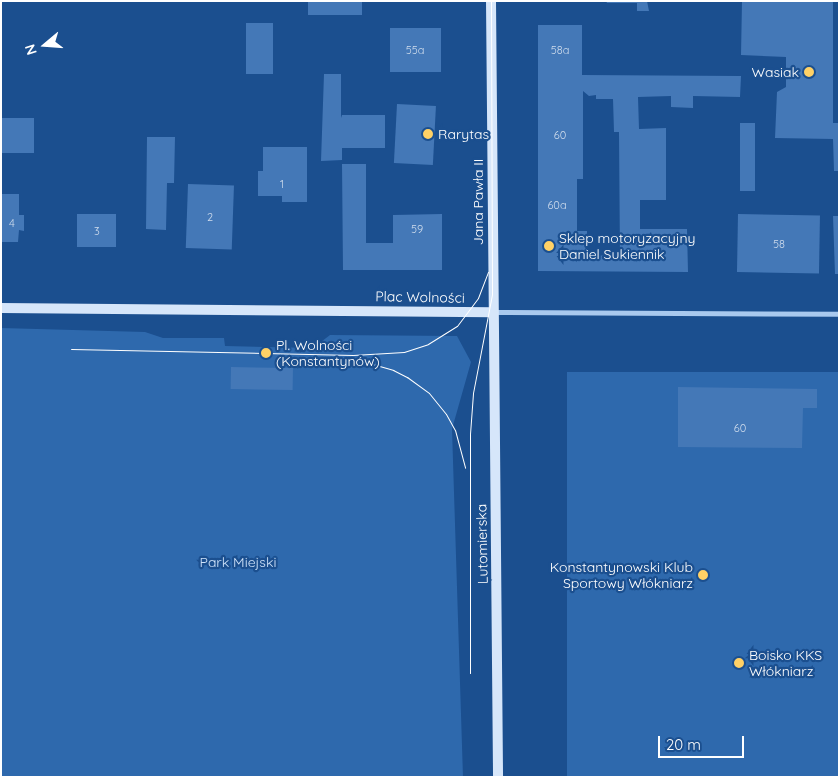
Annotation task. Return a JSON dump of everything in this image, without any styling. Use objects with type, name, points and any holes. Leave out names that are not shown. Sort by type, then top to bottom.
[{"type":"main road","name":"Jana Pawła II","points":[[490,1],[492,312]]},
{"type":"main road","name":"Plac Wolności","points":[[1,308],[492,312]]},
{"type":"main road","name":"Lutomierska","points":[[492,312],[498,777]]},
{"type":"street","name":"Plac Wolności","points":[[492,312],[839,314]]},
{"type":"green space","name":"Park Miejski","points":[[1,328],[145,332],[163,338],[224,338],[225,346],[313,348],[330,335],[457,336],[471,362],[452,429],[463,777],[1,777]]},
{"type":"green space","name":"Konstantynowski Klub Sportowy Włókniarz","points":[[567,372],[839,372],[839,777],[567,777]]},
{"type":"building","points":[[308,1],[362,1],[362,15],[308,15]]},
{"type":"building","points":[[606,1],[647,1],[649,11],[637,11],[637,3],[607,3]]},
{"type":"building","name":"Wasiak","points":[[742,1],[833,1],[833,123],[839,123],[839,171],[834,171],[833,139],[775,138],[777,92],[786,87],[786,57],[741,55]]},
{"type":"building","points":[[246,23],[273,23],[273,74],[246,74]]},
{"type":"building","points":[[538,25],[582,25],[582,75],[741,76],[740,97],[693,96],[693,108],[671,107],[671,96],[638,97],[639,129],[666,128],[666,200],[640,200],[640,229],[687,229],[688,272],[538,271]],"holes":[[[583,91],[589,96],[596,95],[596,99],[613,99],[614,132],[619,132],[620,259],[613,259],[613,256],[587,255],[587,231],[577,231],[577,179],[583,179]]]},
{"type":"building","points":[[390,28],[441,28],[441,72],[390,72]]},
{"type":"building","points":[[324,74],[341,74],[341,118],[342,115],[385,115],[385,148],[342,148],[342,160],[321,161]]},
{"type":"building","points":[[397,104],[436,106],[433,165],[394,163]]},
{"type":"building","points":[[1,118],[34,118],[34,153],[1,153]]},
{"type":"building","points":[[740,123],[755,123],[755,191],[740,191]]},
{"type":"building","points":[[147,137],[175,137],[174,183],[167,183],[166,230],[146,229]]},
{"type":"building","points":[[263,147],[307,147],[307,202],[282,202],[282,196],[258,196],[258,171],[263,171]]},
{"type":"building","points":[[342,164],[366,164],[366,243],[393,243],[393,215],[442,214],[442,270],[343,270]]},
{"type":"building","points":[[188,184],[234,186],[232,250],[186,248]]},
{"type":"building","points":[[1,194],[19,194],[19,215],[24,215],[24,231],[19,230],[18,242],[1,242]]},
{"type":"building","points":[[77,214],[116,214],[116,247],[77,247]]},
{"type":"building","points":[[738,214],[820,215],[819,273],[737,272]]},
{"type":"building","points":[[833,216],[839,216],[839,274],[835,274]]},
{"type":"building","points":[[231,367],[293,368],[293,390],[231,389]]},
{"type":"building","points":[[678,387],[817,389],[817,408],[803,408],[802,448],[678,447]]},
{"type":"tram line","points":[[470,673],[470,434],[473,393],[492,294],[491,1]]},
{"type":"tram line","points":[[71,349],[353,355],[404,352],[428,344],[457,326],[478,298],[488,272]]},
{"type":"tram line","points":[[355,359],[393,370],[407,377],[429,393],[446,414],[455,430],[465,468]]},
{"type":"place","name":"Wasiak","points":[[809,72]]},
{"type":"place","name":"Rarytas","points":[[428,134]]},
{"type":"place","name":"Sklep motoryzacyjny Daniel Sukiennik","points":[[549,246]]},
{"type":"place","name":"Pl. Wolności (Konstantynów)","points":[[266,353]]},
{"type":"place","name":"Konstantynowski Klub Sportowy Włókniarz","points":[[703,575]]},
{"type":"place","name":"Boisko KKS Włókniarz","points":[[739,663]]}]
